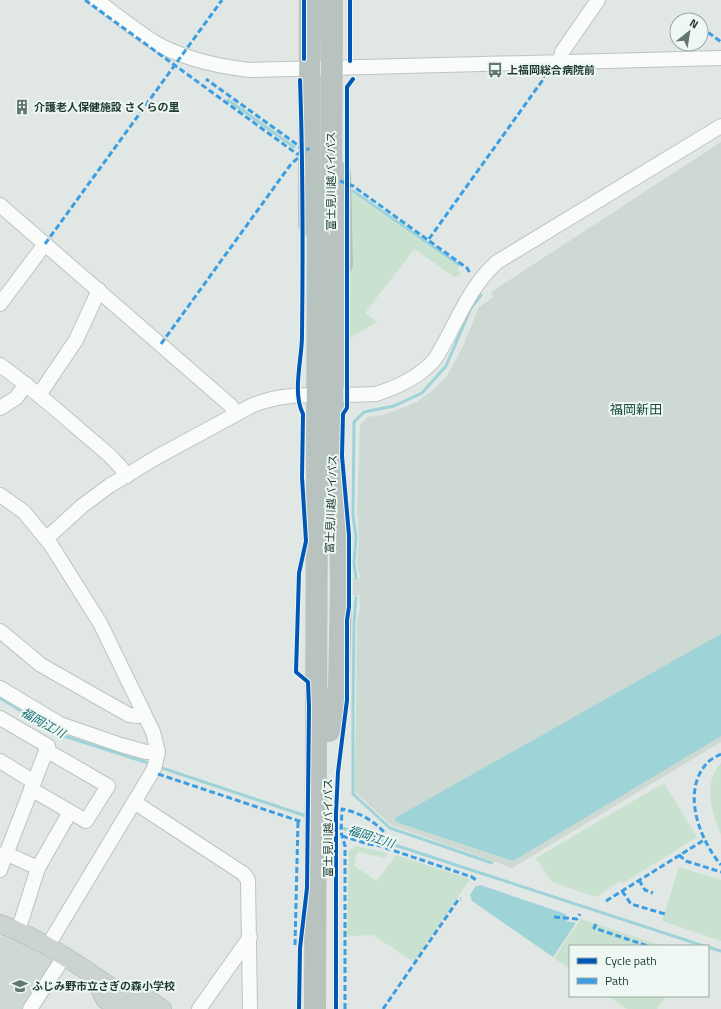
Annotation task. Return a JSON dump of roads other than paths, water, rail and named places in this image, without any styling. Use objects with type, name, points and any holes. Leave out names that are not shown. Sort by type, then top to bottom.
[{"type":"highway","points":[[310,0],[308,375],[320,395]]},
{"type":"highway","name":"富士見川越バイパス","points":[[319,0],[324,209],[332,332],[320,395],[311,479],[317,498],[322,817],[327,1009]]},
{"type":"highway","name":"富士見川越バイパス","points":[[315,1009],[316,889],[329,731],[329,544],[333,485],[320,395],[324,209],[332,0]]},
{"type":"highway","points":[[332,332],[343,309],[340,181],[342,0]]},
{"type":"main road","points":[[306,1009],[306,949],[316,889]]},
{"type":"main road","points":[[0,924],[18,931],[64,957],[143,1009]]},
{"type":"main road","points":[[95,976],[105,999],[119,1009]]},
{"type":"main road","points":[[95,976],[123,982],[162,1009]]},
{"type":"street","points":[[96,0],[154,42],[198,61],[248,70],[309,70],[721,58]]},
{"type":"street","points":[[560,63],[562,52],[598,0]]},
{"type":"street","points":[[47,538],[82,506],[127,476],[236,413],[265,400],[320,395],[376,394],[399,385],[420,373],[435,359],[473,289],[485,273],[497,262],[721,126]]},
{"type":"street","points":[[0,205],[99,290],[230,406],[236,413]]},
{"type":"street","points":[[0,304],[45,244]]},
{"type":"street","points":[[39,395],[76,340],[99,290]]},
{"type":"street","points":[[0,365],[39,395],[120,466],[127,476]]},
{"type":"street","points":[[0,408],[16,398],[26,384]]},
{"type":"street","points":[[1,498],[24,512],[47,538],[100,623],[153,732],[156,761],[134,802],[47,947]]},
{"type":"street","points":[[0,631],[41,665],[129,715],[138,716],[144,713]]},
{"type":"street","points":[[0,688],[60,724],[146,752],[156,761]]},
{"type":"street","points":[[0,718],[48,746],[5,853],[0,870]]},
{"type":"street","points":[[0,761],[32,786],[86,821],[108,786],[46,750]]},
{"type":"street","points":[[134,802],[244,874],[248,880],[250,887],[250,1009]]},
{"type":"street","points":[[18,931],[38,868],[70,812]]},
{"type":"street","points":[[5,853],[38,868]]},
{"type":"street","points":[[199,1009],[250,937]]},
{"type":"street","points":[[30,1009],[64,957]]},
{"type":"water","points":[[721,634],[721,736],[513,861],[396,822],[395,818]]},
{"type":"water","points":[[480,885],[566,914],[567,921],[576,923],[553,957],[472,901],[470,895],[475,887]]},
{"type":"waterway","points":[[228,100],[294,147]]},
{"type":"waterway","points":[[353,191],[459,265]]},
{"type":"waterway","points":[[356,578],[354,563],[356,537],[353,515],[354,422],[364,412],[394,406],[422,393],[446,366],[471,308],[481,295]]},
{"type":"waterway","points":[[356,597],[354,623],[353,794],[390,828],[492,863]]},
{"type":"waterway","name":"福岡江川","points":[[0,698],[61,735],[151,764]]},
{"type":"waterway","name":"福岡江川","points":[[159,767],[309,817]]},
{"type":"waterway","name":"福岡江川","points":[[324,822],[701,945]]},
{"type":"waterway","name":"福岡江川","points":[[709,947],[721,951]]},
{"type":"place","name":"上福岡総合病院前","points":[[495,70]]},
{"type":"place","name":"介護老人保健施設 さくらの里","points":[[22,107]]},
{"type":"place","name":"ふじみ野市立さぎの森小学校","points":[[20,986]]},
{"type":"district","name":"福岡新田","points":[[636,409]]}]
